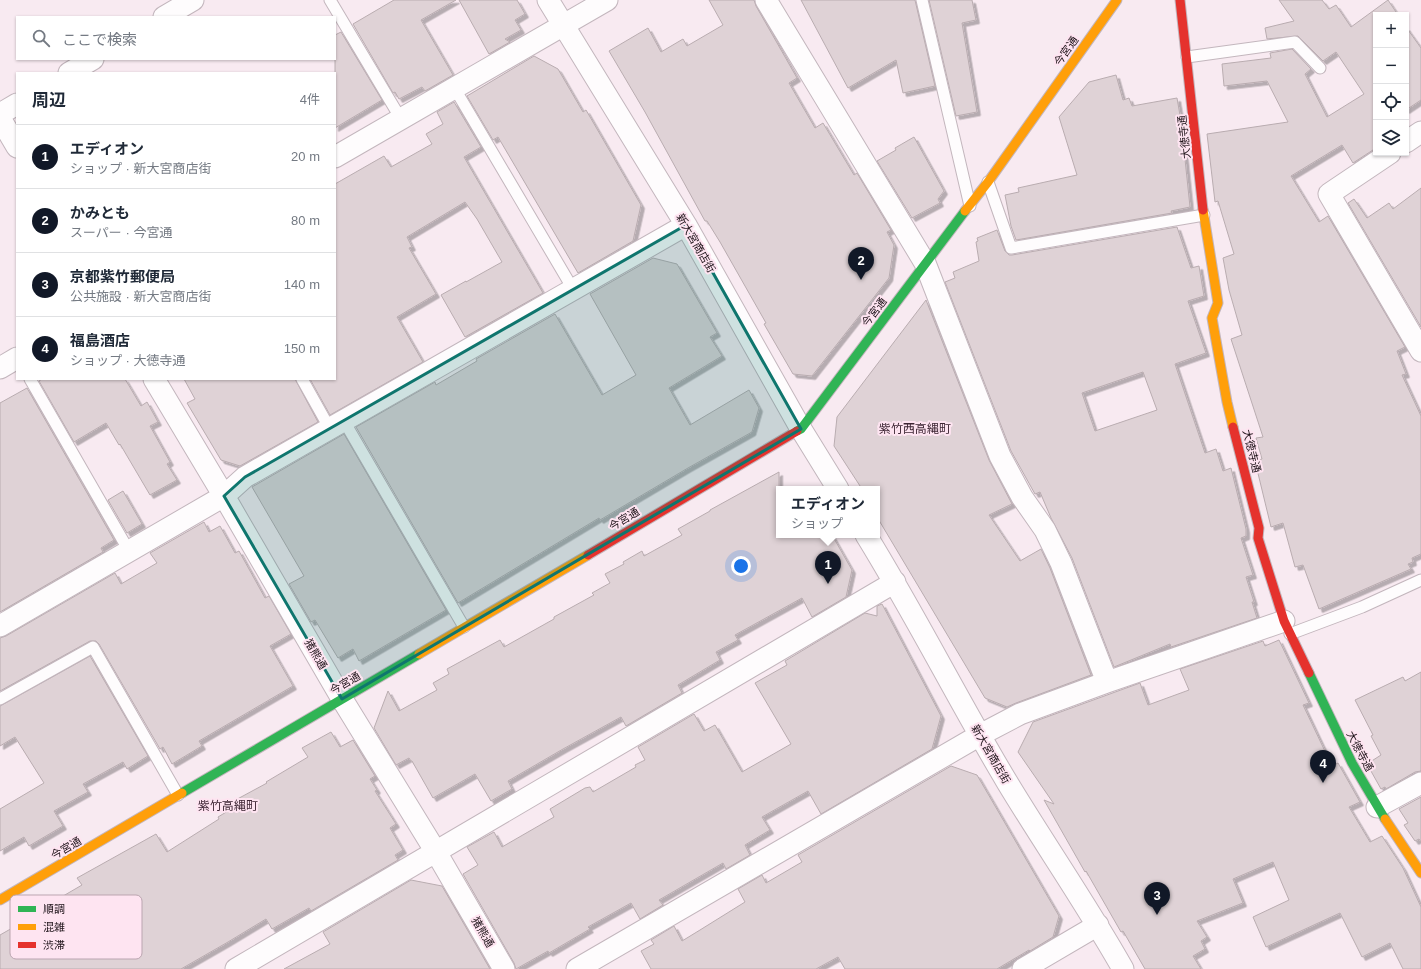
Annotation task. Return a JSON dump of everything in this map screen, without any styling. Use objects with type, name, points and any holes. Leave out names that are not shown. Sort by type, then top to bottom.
[{"type":"street","name":"新大宮商店街","points":[[548,0],[686,225],[801,429],[836,486]]},
{"type":"street","points":[[336,156],[607,0]]},
{"type":"street","points":[[766,0],[925,263],[1000,456],[1022,497],[1045,530],[1061,563],[1107,682]]},
{"type":"street","name":"今宮通","points":[[0,900],[801,429],[925,263],[988,182],[1117,0]]},
{"type":"street","name":"大徳寺通","points":[[1180,0],[1188,58],[1204,216],[1218,303],[1212,318],[1226,394],[1259,528],[1258,538],[1287,627],[1352,763],[1377,807],[1421,873]]},
{"type":"street","points":[[71,72],[91,60]]},
{"type":"street","points":[[0,114],[16,105]]},
{"type":"street","points":[[0,118],[16,145]]},
{"type":"street","points":[[1409,140],[1421,132]]},
{"type":"street","points":[[1386,156],[1329,194],[1421,349]]},
{"type":"street","points":[[0,626],[224,496],[245,477],[686,225]]},
{"type":"street","points":[[0,368],[16,359]]},
{"type":"street","name":"猪熊通","points":[[155,380],[342,699],[436,852],[504,969]]},
{"type":"street","name":"新大宮商店街","points":[[868,538],[895,582],[1008,783],[1098,925],[1123,969]]},
{"type":"street","points":[[236,969],[895,582]]},
{"type":"street","points":[[577,969],[980,735],[1020,714],[1107,682],[1287,627]]},
{"type":"street","points":[[1377,807],[1421,783]]},
{"type":"street","points":[[1023,969],[1098,925]]},
{"type":"lane","points":[[330,0],[401,120]]},
{"type":"lane","points":[[922,0],[970,206]]},
{"type":"lane","points":[[1188,58],[1295,42],[1320,68]]},
{"type":"lane","points":[[455,88],[573,290]]},
{"type":"lane","points":[[988,182],[1011,248],[1204,216]]},
{"type":"lane","points":[[31,380],[129,551]]},
{"type":"lane","points":[[303,380],[337,425],[464,627]]},
{"type":"lane","points":[[1287,627],[1362,607],[1421,580]]},
{"type":"lane","points":[[0,699],[93,646],[178,795]]},
{"type":"highlighted area","points":[[686,225],[801,429],[342,699],[224,496],[245,477]]},
{"type":"building","points":[[394,0],[456,0],[421,20],[453,75],[425,91],[422,87],[399,99],[395,92],[393,93],[353,24]]},
{"type":"building","points":[[459,0],[517,0],[525,14],[515,20],[521,30],[505,39],[510,42],[489,54]]},
{"type":"building","points":[[709,0],[754,0],[797,78],[789,83],[815,128],[823,123],[854,175],[857,173],[891,230],[887,232],[894,245],[889,278],[812,376],[793,374],[720,242],[707,221],[705,221],[645,112],[609,51],[648,28],[661,52],[683,39],[687,46],[723,25]]},
{"type":"building","points":[[801,0],[915,0],[935,86],[903,93],[896,60],[848,88]]},
{"type":"building","points":[[929,0],[972,0],[976,20],[962,23],[977,112],[956,116]]},
{"type":"building","points":[[1279,0],[1322,0],[1329,9],[1336,5],[1351,27],[1388,0],[1396,12],[1373,12],[1373,150],[1353,163],[1342,145],[1291,176],[1319,222],[1328,216],[1405,347],[1397,351],[1406,374],[1402,375],[1421,416],[1421,554],[1412,558],[1413,562],[1408,564],[1411,569],[1319,609],[1303,565],[1295,567],[1283,523],[1271,527],[1255,461],[1262,459],[1256,438],[1263,437],[1231,339],[1242,335],[1229,290],[1223,258],[1234,254],[1218,201],[1215,202],[1207,134],[1288,122],[1267,81],[1224,86],[1222,64],[1271,58],[1270,53],[1292,49],[1311,69],[1305,74],[1327,117],[1364,94],[1336,52],[1323,61],[1298,36],[1267,39],[1265,28],[1294,21]]},
{"type":"building","points":[[1409,31],[1421,48],[1421,100],[1409,108]]},
{"type":"building","points":[[341,32],[382,100],[336,127],[335,60],[336,34]]},
{"type":"building","points":[[534,56],[558,69],[583,112],[586,110],[641,205],[633,241],[578,273],[498,137],[493,140],[467,96]]},
{"type":"building","points":[[1116,75],[1123,100],[1129,98],[1132,106],[1177,98],[1181,121],[1190,207],[1171,211],[1172,213],[1016,240],[1011,226],[1005,195],[1019,192],[1018,188],[1077,175],[1059,117],[1089,82]]},
{"type":"building","points":[[454,102],[481,147],[464,157],[543,293],[465,337],[441,295],[502,262],[477,219],[465,202],[407,237],[412,247],[409,248],[436,294],[397,317],[423,362],[330,415],[311,380],[336,380],[336,183],[384,156],[391,167],[432,144],[426,134],[443,124],[437,112]]},
{"type":"building","points":[[914,137],[944,191],[938,199],[940,203],[912,218],[877,161]]},
{"type":"building","points":[[1421,188],[1421,327],[1348,203],[1354,199],[1367,218],[1389,203],[1393,209]]},
{"type":"building","points":[[1177,227],[1191,268],[1199,266],[1204,296],[1188,301],[1206,353],[1175,364],[1205,453],[1216,449],[1223,471],[1231,468],[1246,529],[1246,536],[1241,538],[1253,575],[1246,577],[1254,602],[1252,602],[1257,618],[1171,647],[1170,644],[1114,667],[1072,558],[1051,518],[1040,492],[1035,494],[1011,451],[945,282],[955,278],[953,272],[979,261],[976,242],[978,241],[977,238],[997,230],[1005,251],[1009,255]],"holes":[[[1143,372],[1157,410],[1095,431],[1082,393]]]},
{"type":"building","points":[[653,258],[677,264],[717,333],[710,337],[722,356],[669,388],[690,425],[749,390],[759,408],[752,432],[600,520],[599,518],[458,603],[356,427],[435,382],[436,385],[477,361],[476,359],[555,314],[602,395],[636,375],[590,294]]},
{"type":"building","points":[[926,300],[989,460],[1012,504],[989,515],[1020,561],[1041,549],[1050,568],[1091,675],[1007,707],[985,698],[880,522],[880,486],[860,486],[834,446],[837,417]]},
{"type":"building","points":[[126,380],[141,406],[147,402],[158,422],[150,426],[170,462],[167,464],[177,480],[150,495],[106,423],[74,442],[39,381]]},
{"type":"building","points":[[185,380],[296,380],[318,422],[240,466],[221,460],[187,403],[195,399]]},
{"type":"building","points":[[27,388],[114,540],[101,548],[103,552],[0,612],[0,403]]},
{"type":"building","points":[[344,434],[446,610],[359,661],[353,649],[338,658],[315,620],[311,622],[289,584],[304,576],[252,487]]},
{"type":"building","points":[[779,472],[779,486],[776,486],[776,538],[834,538],[852,570],[846,597],[812,617],[802,598],[735,635],[738,640],[716,652],[720,660],[678,685],[682,693],[626,726],[621,717],[563,749],[508,781],[512,789],[491,801],[475,774],[433,798],[409,758],[396,765],[374,728],[388,691],[399,711],[437,690],[433,683],[449,674],[447,669],[500,640],[504,647],[594,595],[592,593],[610,583],[605,574],[624,564],[623,562],[642,551],[644,556],[682,535],[678,529]]},
{"type":"building","points":[[123,491],[142,524],[127,533],[108,500]]},
{"type":"building","points":[[204,522],[209,532],[220,526],[235,553],[239,551],[265,598],[269,596],[291,634],[270,646],[293,686],[199,741],[202,746],[172,764],[163,747],[160,749],[96,641],[90,641],[0,691],[0,638],[6,636],[115,573],[121,584],[157,563],[150,553]]},
{"type":"building","points":[[882,604],[941,716],[932,749],[821,814],[808,791],[762,817],[770,830],[745,845],[750,855],[726,869],[723,863],[659,900],[663,905],[640,919],[631,903],[588,927],[590,929],[549,953],[548,951],[516,969],[463,874],[478,865],[467,847],[494,832],[502,847],[554,817],[550,809],[585,788],[590,787],[593,792],[636,767],[635,765],[645,760],[638,747],[694,714],[704,731],[715,725],[742,772],[791,744],[755,683],[787,665],[785,661],[865,613],[877,616],[877,606]]},
{"type":"building","points":[[1279,640],[1309,703],[1303,705],[1332,766],[1338,763],[1360,802],[1349,807],[1370,842],[1382,836],[1403,868],[1421,907],[1421,969],[1403,969],[1390,943],[1362,957],[1340,913],[1266,947],[1253,917],[1289,900],[1273,862],[1233,879],[1243,903],[1197,921],[1207,937],[1201,941],[1205,949],[1193,956],[1201,969],[1145,969],[1123,931],[1121,932],[1086,871],[1085,872],[1044,800],[1054,804],[1018,752],[1033,722],[1140,683],[1148,705],[1189,690],[1180,669],[1263,641],[1265,646]]},
{"type":"building","points":[[90,656],[148,756],[127,769],[123,762],[83,784],[88,792],[54,811],[63,826],[29,846],[24,837],[0,851],[0,809],[44,783],[15,737],[0,746],[0,706]]},
{"type":"building","points":[[1421,672],[1421,771],[1415,772],[1386,789],[1385,787],[1381,789],[1367,764],[1381,755],[1371,736],[1373,735],[1355,700],[1403,677],[1405,681]]},
{"type":"building","points":[[331,732],[340,747],[353,740],[375,776],[370,779],[377,790],[375,791],[396,824],[390,828],[403,850],[395,855],[398,860],[311,911],[309,908],[272,929],[266,919],[181,969],[0,969],[0,935],[10,929],[10,959],[142,959],[142,895],[65,895],[82,885],[77,878],[156,834],[167,852],[219,819],[218,817],[233,808],[230,803],[267,783],[266,782],[308,757],[302,748]]},
{"type":"building","points":[[951,766],[977,775],[1059,916],[1053,937],[997,969],[845,969],[838,957],[816,969],[651,969],[641,951],[654,944],[651,940],[674,926],[682,941],[745,902],[738,889],[762,875],[766,883],[802,862],[798,855]]},
{"type":"building","points":[[1421,797],[1421,842],[1419,839],[1415,841],[1404,825],[1408,823],[1399,809]]},
{"type":"building","points":[[411,880],[442,886],[490,969],[284,969],[330,944],[323,932]]},
{"type":"traffic: fast","points":[[797,431],[801,429],[965,211]]},
{"type":"traffic: fast","points":[[182,793],[419,654]]},
{"type":"traffic: fast","points":[[1309,673],[1352,763],[1385,819]]},
{"type":"traffic: slow","points":[[965,211],[988,182],[1117,0]]},
{"type":"traffic: slow","points":[[1203,210],[1218,303],[1212,318],[1233,427]]},
{"type":"traffic: slow","points":[[419,654],[588,555]]},
{"type":"traffic: slow","points":[[0,900],[182,793]]},
{"type":"traffic: slow","points":[[1385,819],[1421,873]]},
{"type":"traffic: jam","points":[[1180,0],[1203,210]]},
{"type":"traffic: jam","points":[[1233,427],[1259,528],[1258,538],[1284,621],[1309,673]]},
{"type":"traffic: jam","points":[[588,555],[797,431]]},
{"type":"place","name":"かみとも","points":[[861,280]]},
{"type":"place","name":"エディオン","points":[[828,584]]},
{"type":"place","name":"福島酒店","points":[[1323,783]]},
{"type":"place","name":"京都紫竹郵便局","points":[[1157,915]]},
{"type":"district","name":"紫竹西高縄町","points":[[915,429]]},
{"type":"district","name":"紫竹高縄町","points":[[228,806]]}]
